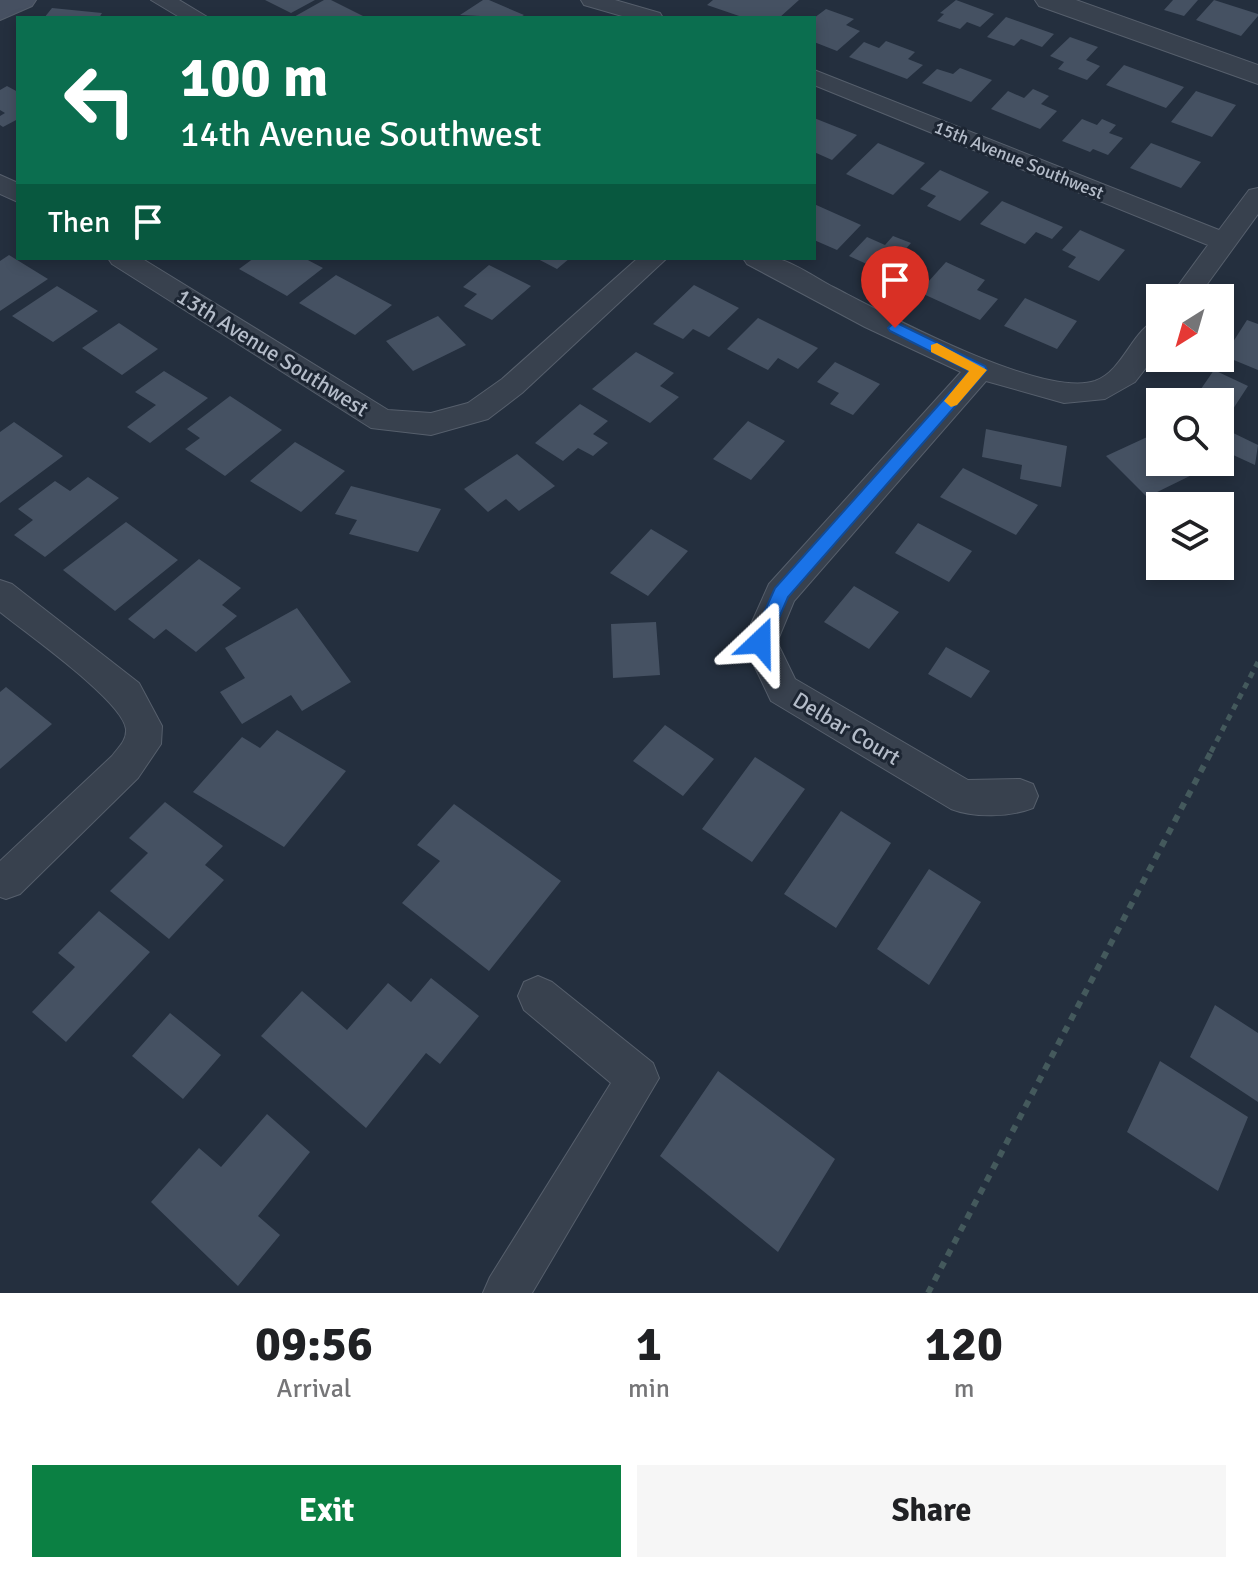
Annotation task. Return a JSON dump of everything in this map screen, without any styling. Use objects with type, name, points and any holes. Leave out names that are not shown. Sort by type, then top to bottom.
[{"type":"main road","points":[[0,11],[22,0]]},
{"type":"street","points":[[162,0],[194,16]]},
{"type":"street","points":[[592,0],[645,16]]},
{"type":"street","points":[[1049,0],[1258,75]]},
{"type":"street","name":"15th Avenue Southwest","points":[[816,78],[1224,242]]},
{"type":"street","points":[[1193,284],[1258,196]]},
{"type":"street","name":"13th Avenue Southwest","points":[[124,260],[382,420],[431,424],[478,411],[512,386],[652,260]]},
{"type":"street","points":[[760,260],[979,370],[1059,394],[1096,392],[1127,373],[1146,348]]},
{"type":"street","name":"Delbar Court","points":[[979,370],[781,593],[760,642],[783,690],[821,713],[964,797],[1020,796]]},
{"type":"street","points":[[0,593],[127,694],[144,726],[143,744],[125,767],[6,881]]},
{"type":"street","points":[[506,1293],[638,1078],[538,996]]},
{"type":"path","points":[[928,1293],[1258,662]]},
{"type":"building","points":[[265,0],[315,0],[291,13]]},
{"type":"building","points":[[324,0],[331,0],[363,16],[296,16]]},
{"type":"building","points":[[483,0],[489,0],[524,15],[480,16],[460,15]]},
{"type":"building","points":[[713,0],[799,0],[781,16],[739,16],[707,5]]},
{"type":"building","points":[[956,0],[994,14],[980,27],[967,22],[960,29],[937,21],[944,14],[940,13]]},
{"type":"building","points":[[1173,0],[1198,0],[1184,16],[1164,10]]},
{"type":"building","points":[[1214,0],[1258,16],[1241,36],[1196,20]]},
{"type":"building","points":[[52,8],[102,13],[100,16],[46,16]]},
{"type":"building","points":[[826,9],[854,19],[846,25],[860,31],[837,51],[816,43],[816,16]]},
{"type":"building","points":[[1006,17],[1054,34],[1042,47],[1021,39],[1014,46],[987,37]]},
{"type":"building","points":[[1070,37],[1098,47],[1086,60],[1100,66],[1087,80],[1058,69],[1064,62],[1050,56]]},
{"type":"building","points":[[886,41],[915,52],[908,59],[923,65],[907,79],[849,57],[864,42],[879,48]]},
{"type":"building","points":[[1124,65],[1184,87],[1166,108],[1106,85]]},
{"type":"building","points":[[960,68],[992,80],[971,102],[922,83],[937,69],[953,74]]},
{"type":"building","points":[[7,86],[16,91],[16,120],[3,127],[0,116],[5,113],[0,110],[0,90]]},
{"type":"building","points":[[1033,89],[1049,96],[1041,104],[1057,111],[1040,129],[991,109],[1008,91],[1024,98]]},
{"type":"building","points":[[1196,91],[1236,105],[1212,137],[1171,122]]},
{"type":"building","points":[[816,119],[857,135],[832,160],[816,153]]},
{"type":"building","points":[[1082,119],[1097,125],[1102,119],[1116,125],[1109,133],[1123,138],[1108,155],[1062,141]]},
{"type":"building","points":[[878,143],[925,163],[893,195],[846,174]]},
{"type":"building","points":[[1151,143],[1201,162],[1181,188],[1130,168]]},
{"type":"building","points":[[940,170],[989,192],[960,221],[927,206],[936,196],[920,189]]},
{"type":"building","points":[[1002,201],[1063,227],[1052,239],[1036,232],[1025,244],[980,224]]},
{"type":"building","points":[[816,205],[861,225],[837,250],[816,241]]},
{"type":"building","points":[[1080,230],[1125,250],[1099,281],[1068,267],[1076,257],[1062,250]]},
{"type":"building","points":[[893,236],[911,243],[902,253],[920,261],[902,280],[849,256],[867,237],[885,245]]},
{"type":"building","points":[[9,255],[48,279],[0,311],[0,261]]},
{"type":"building","points":[[251,260],[308,260],[323,268],[287,296],[239,269]]},
{"type":"building","points":[[540,260],[568,260],[557,269]]},
{"type":"building","points":[[946,262],[985,280],[977,290],[998,299],[980,320],[919,292]]},
{"type":"building","points":[[489,265],[531,286],[492,320],[464,306],[477,294],[463,287]]},
{"type":"building","points":[[336,275],[392,305],[355,335],[299,303]]},
{"type":"building","points":[[694,285],[739,308],[709,337],[693,329],[683,339],[653,324]]},
{"type":"building","points":[[57,286],[98,311],[53,342],[12,316]]},
{"type":"building","points":[[1025,298],[1077,321],[1057,349],[1004,326]]},
{"type":"building","points":[[438,316],[466,345],[413,371],[386,341]]},
{"type":"building","points":[[758,318],[818,348],[798,369],[778,358],[768,370],[727,349]]},
{"type":"building","points":[[1247,320],[1258,324],[1258,370],[1234,360],[1234,340]]},
{"type":"building","points":[[119,323],[158,349],[122,375],[82,348]]},
{"type":"building","points":[[636,352],[674,373],[660,386],[679,397],[650,423],[592,389]]},
{"type":"building","points":[[835,362],[880,384],[853,415],[830,404],[839,393],[817,382]]},
{"type":"building","points":[[164,371],[208,398],[150,443],[127,427],[156,405],[135,392]]},
{"type":"building","points":[[1213,372],[1248,386],[1234,408],[1234,388],[1202,388]]},
{"type":"building","points":[[230,396],[282,430],[225,476],[185,449],[200,438],[187,429]]},
{"type":"building","points":[[580,404],[608,421],[593,434],[608,443],[593,456],[578,448],[563,461],[535,443]]},
{"type":"building","points":[[748,421],[785,441],[751,480],[713,459]]},
{"type":"building","points":[[14,422],[63,456],[0,503],[0,432]]},
{"type":"building","points":[[986,429],[1067,446],[1061,487],[1020,479],[1022,465],[982,457]]},
{"type":"building","points":[[1234,433],[1258,445],[1255,465],[1234,455]]},
{"type":"building","points":[[1146,438],[1146,476],[1190,476],[1157,492],[1146,492],[1146,496],[1106,456]]},
{"type":"building","points":[[295,442],[345,471],[301,512],[250,481]]},
{"type":"building","points":[[517,454],[555,486],[519,511],[506,499],[488,512],[464,489]]},
{"type":"building","points":[[963,468],[1038,505],[1016,535],[940,497]]},
{"type":"building","points":[[88,477],[119,498],[45,557],[14,535],[33,520],[18,509],[55,481],[70,491]]},
{"type":"building","points":[[351,486],[441,509],[418,552],[349,534],[357,520],[335,514]]},
{"type":"building","points":[[126,522],[178,560],[115,611],[63,570]]},
{"type":"building","points":[[918,523],[972,551],[949,582],[895,553]]},
{"type":"building","points":[[651,529],[688,551],[648,596],[610,573]]},
{"type":"building","points":[[199,559],[241,588],[222,605],[237,616],[196,652],[166,629],[154,639],[128,619]]},
{"type":"building","points":[[854,586],[899,612],[869,649],[824,622]]},
{"type":"building","points":[[297,608],[351,682],[302,711],[291,695],[242,724],[220,692],[245,678],[225,648]]},
{"type":"building","points":[[656,622],[660,675],[613,678],[611,624]]},
{"type":"building","points":[[946,647],[990,671],[971,698],[928,674]]},
{"type":"building","points":[[6,687],[52,724],[0,769],[0,692]]},
{"type":"building","points":[[665,725],[714,759],[683,796],[633,761]]},
{"type":"building","points":[[277,730],[346,771],[284,847],[193,792],[242,737],[260,748]]},
{"type":"building","points":[[755,757],[805,789],[752,862],[702,829]]},
{"type":"building","points":[[165,802],[223,846],[205,865],[224,880],[169,939],[110,891],[148,853],[129,838]]},
{"type":"building","points":[[454,804],[561,881],[489,971],[402,903],[440,861],[417,845]]},
{"type":"building","points":[[841,811],[891,843],[836,928],[784,894]]},
{"type":"building","points":[[929,869],[981,902],[929,985],[877,949]]},
{"type":"building","points":[[99,911],[150,952],[66,1042],[32,1012],[75,967],[58,953]]},
{"type":"building","points":[[431,978],[479,1016],[440,1064],[426,1053],[366,1128],[261,1036],[302,991],[347,1030],[388,983],[411,1002]]},
{"type":"building","points":[[1215,1005],[1258,1033],[1258,1102],[1190,1057]]},
{"type":"building","points":[[170,1013],[221,1055],[183,1099],[132,1056]]},
{"type":"building","points":[[1160,1061],[1248,1117],[1218,1191],[1127,1132]]},
{"type":"building","points":[[718,1071],[835,1159],[778,1252],[660,1156]]},
{"type":"building","points":[[267,1114],[310,1152],[258,1216],[280,1235],[238,1286],[151,1202],[199,1148],[221,1167]]},
{"type":"slow traffic","points":[[937,348],[979,370],[951,401]]},
{"type":"route","points":[[760,642],[781,593],[979,370],[895,328]]}]
